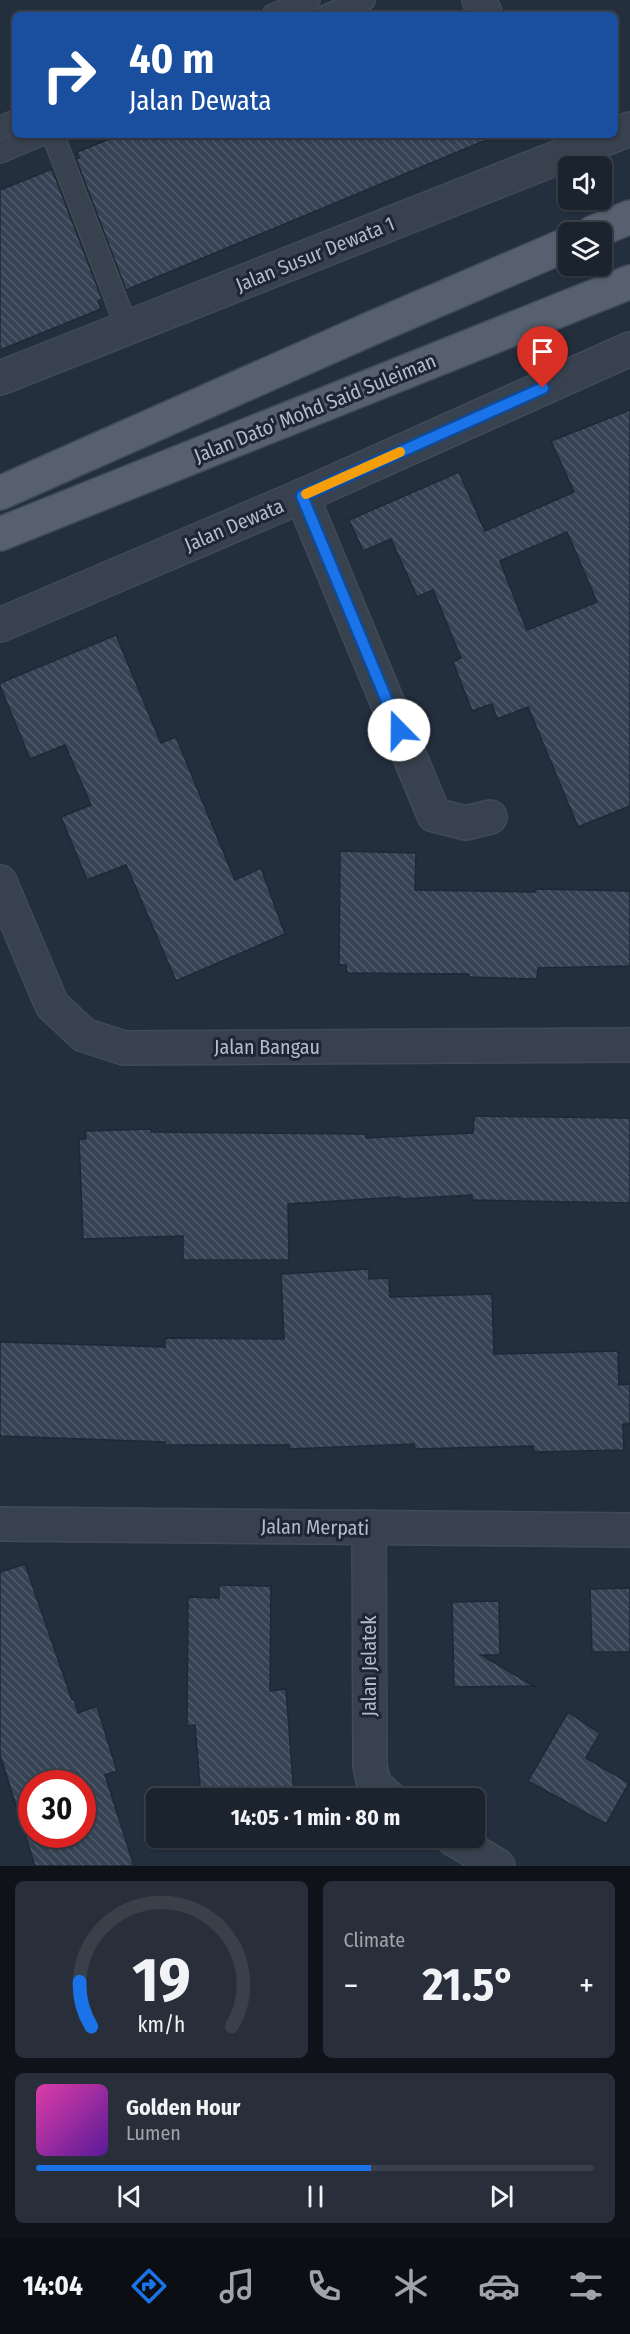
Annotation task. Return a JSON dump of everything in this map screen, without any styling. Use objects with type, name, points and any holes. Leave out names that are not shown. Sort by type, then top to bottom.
[{"type":"main road","points":[[612,224],[630,217]]},
{"type":"main road","points":[[0,493],[369,329],[558,248]]},
{"type":"main road","name":"Jalan Dato' Mohd Said Suleiman","points":[[0,534],[630,282]]},
{"type":"street","name":"Jalan Susur Dewata 1","points":[[0,378],[127,328],[544,148],[589,138]]},
{"type":"street","name":"Jalan Dewata","points":[[0,625],[302,496],[630,349]]},
{"type":"street","points":[[302,496],[434,815],[466,823],[490,817]]},
{"type":"street","name":"Jalan Bangau","points":[[0,882],[52,1005],[84,1035],[124,1048],[630,1045]]},
{"type":"street","name":"Jalan Merpati","points":[[0,1524],[630,1530]]},
{"type":"street","name":"Jalan Jelatek","points":[[369,1527],[370,1766],[374,1784],[378,1788]]},
{"type":"street","points":[[468,1848],[498,1866]]},
{"type":"lane","points":[[280,12],[309,0]]},
{"type":"lane","points":[[335,12],[364,0]]},
{"type":"lane","points":[[0,152],[33,138]]},
{"type":"lane","points":[[54,138],[127,328]]},
{"type":"building","points":[[112,138],[491,138],[126,290],[76,159],[79,158],[77,152]]},
{"type":"building","points":[[52,169],[102,299],[98,301],[101,309],[0,350],[0,190]]},
{"type":"building","points":[[630,410],[630,806],[578,827],[528,707],[497,719],[492,704],[472,711],[453,662],[461,658],[433,590],[417,597],[391,539],[363,551],[349,520],[459,472],[485,531],[574,492],[551,441]],"holes":[[[567,532],[597,602],[527,630],[500,561]]]},
{"type":"building","points":[[116,635],[161,743],[176,737],[235,880],[261,868],[285,934],[176,981],[126,865],[87,880],[61,817],[91,805],[65,745],[30,759],[0,686],[0,683]]},
{"type":"building","points":[[340,851],[416,853],[415,890],[630,891],[630,966],[538,968],[537,979],[469,977],[469,974],[347,973],[346,965],[339,965]]},
{"type":"building","points":[[474,1116],[630,1118],[630,1203],[472,1200],[472,1195],[288,1204],[289,1260],[183,1260],[183,1236],[83,1239],[79,1139],[86,1139],[85,1131],[151,1129],[151,1132],[366,1134],[366,1138],[473,1133]]},
{"type":"building","points":[[369,1269],[369,1279],[389,1278],[390,1297],[492,1294],[494,1354],[618,1351],[619,1385],[630,1384],[630,1424],[623,1424],[624,1450],[534,1452],[533,1446],[415,1449],[414,1444],[289,1449],[289,1445],[165,1445],[165,1442],[0,1436],[0,1342],[165,1347],[165,1338],[284,1339],[281,1274]]},
{"type":"building","points":[[25,1564],[78,1713],[97,1706],[117,1771],[105,1775],[134,1866],[35,1866],[29,1848],[96,1848],[96,1770],[18,1770],[18,1812],[0,1755],[0,1572]]},
{"type":"building","points":[[219,1585],[271,1586],[270,1691],[286,1689],[293,1788],[200,1788],[195,1725],[187,1726],[188,1597],[219,1598]]},
{"type":"building","points":[[630,1588],[630,1652],[592,1652],[590,1589]]},
{"type":"building","points":[[499,1601],[500,1655],[481,1655],[534,1686],[454,1687],[452,1602]]},
{"type":"building","points":[[568,1712],[600,1733],[586,1758],[629,1783],[606,1824],[528,1781]]},
{"type":"slow traffic","points":[[306,494],[400,452]]},
{"type":"route","points":[[399,730],[302,496],[543,388]]}]
